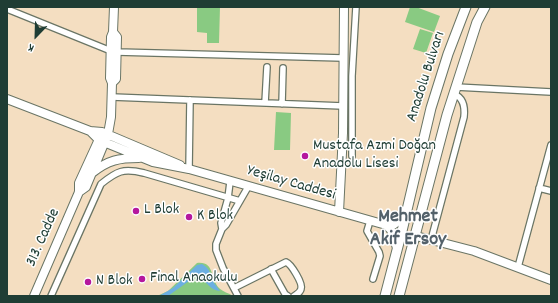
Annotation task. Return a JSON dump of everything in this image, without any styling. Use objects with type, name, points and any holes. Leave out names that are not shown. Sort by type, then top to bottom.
[{"type":"main road","points":[[103,137],[110,124],[112,84],[116,79],[114,52],[111,37],[114,32],[114,7]]},
{"type":"main road","points":[[339,212],[343,106],[344,7]]},
{"type":"main road","name":"Anadolu Bulvarı","points":[[384,295],[431,108],[448,54],[466,7]]},
{"type":"main road","name":"Anadolu Bulvarı","points":[[399,296],[416,236],[430,176],[455,90],[477,22],[485,7]]},
{"type":"main road","name":"Yeşilay Caddesi","points":[[7,99],[90,131],[143,158],[164,165],[189,170]]},
{"type":"main road","name":"Yeşilay Caddesi","points":[[103,137],[189,170],[386,226]]},
{"type":"main road","name":"313. Cadde","points":[[79,192],[86,187],[103,137]]},
{"type":"main road","name":"313. Cadde","points":[[34,296],[79,192],[79,183],[103,137]]},
{"type":"main road","points":[[92,173],[110,161],[120,158],[143,158]]},
{"type":"main road","points":[[386,226],[393,225],[405,216]]},
{"type":"main road","points":[[386,226],[391,230],[397,248]]},
{"type":"main road","points":[[416,236],[474,251],[551,280]]},
{"type":"street","points":[[352,156],[352,76],[356,7]]},
{"type":"street","points":[[7,9],[114,52],[343,58]]},
{"type":"street","points":[[265,103],[267,67]]},
{"type":"street","points":[[282,104],[283,68]]},
{"type":"street","points":[[343,76],[352,76]]},
{"type":"street","points":[[455,90],[551,92]]},
{"type":"street","points":[[431,240],[464,117],[462,101],[455,90]]},
{"type":"street","points":[[112,97],[343,106]]},
{"type":"street","points":[[189,170],[190,100]]},
{"type":"street","points":[[518,267],[551,145]]},
{"type":"street","points":[[51,296],[101,184],[113,174],[129,170],[144,173],[240,201]]},
{"type":"street","points":[[222,229],[221,223],[228,198],[230,182]]},
{"type":"street","points":[[238,296],[216,250],[216,244],[222,229],[226,225],[248,187]]},
{"type":"street","points":[[539,188],[551,191]]},
{"type":"street","points":[[370,221],[367,231],[380,256],[372,279]]},
{"type":"street","points":[[234,288],[286,262],[290,264],[301,285],[301,290],[294,296]]},
{"type":"street","points":[[271,269],[285,294],[288,296]]},
{"type":"green space","points":[[197,7],[220,7],[219,43],[207,43],[207,33],[197,32]]},
{"type":"green space","points":[[410,7],[416,7],[440,16],[434,32],[405,22]]},
{"type":"green space","points":[[420,29],[433,33],[426,53],[413,49]]},
{"type":"green space","points":[[276,112],[291,113],[290,150],[274,150]]},
{"type":"green space","points":[[197,263],[207,265],[219,288],[233,296],[157,296],[168,291]]},
{"type":"water","points":[[202,264],[209,270],[214,283],[220,291],[214,290],[200,277],[196,276],[168,296],[159,296],[173,288],[197,265]]},
{"type":"place","name":"Mustafa Azmi Doğan Anadolu Lisesi","points":[[305,156]]},
{"type":"place","name":"L Blok","points":[[136,211]]},
{"type":"place","name":"K Blok","points":[[189,217]]},
{"type":"place","name":"Final Anaokulu","points":[[142,279]]},
{"type":"place","name":"N Blok","points":[[88,282]]},
{"type":"district","name":"Mehmet Akif Ersoy","points":[[408,230]]}]
